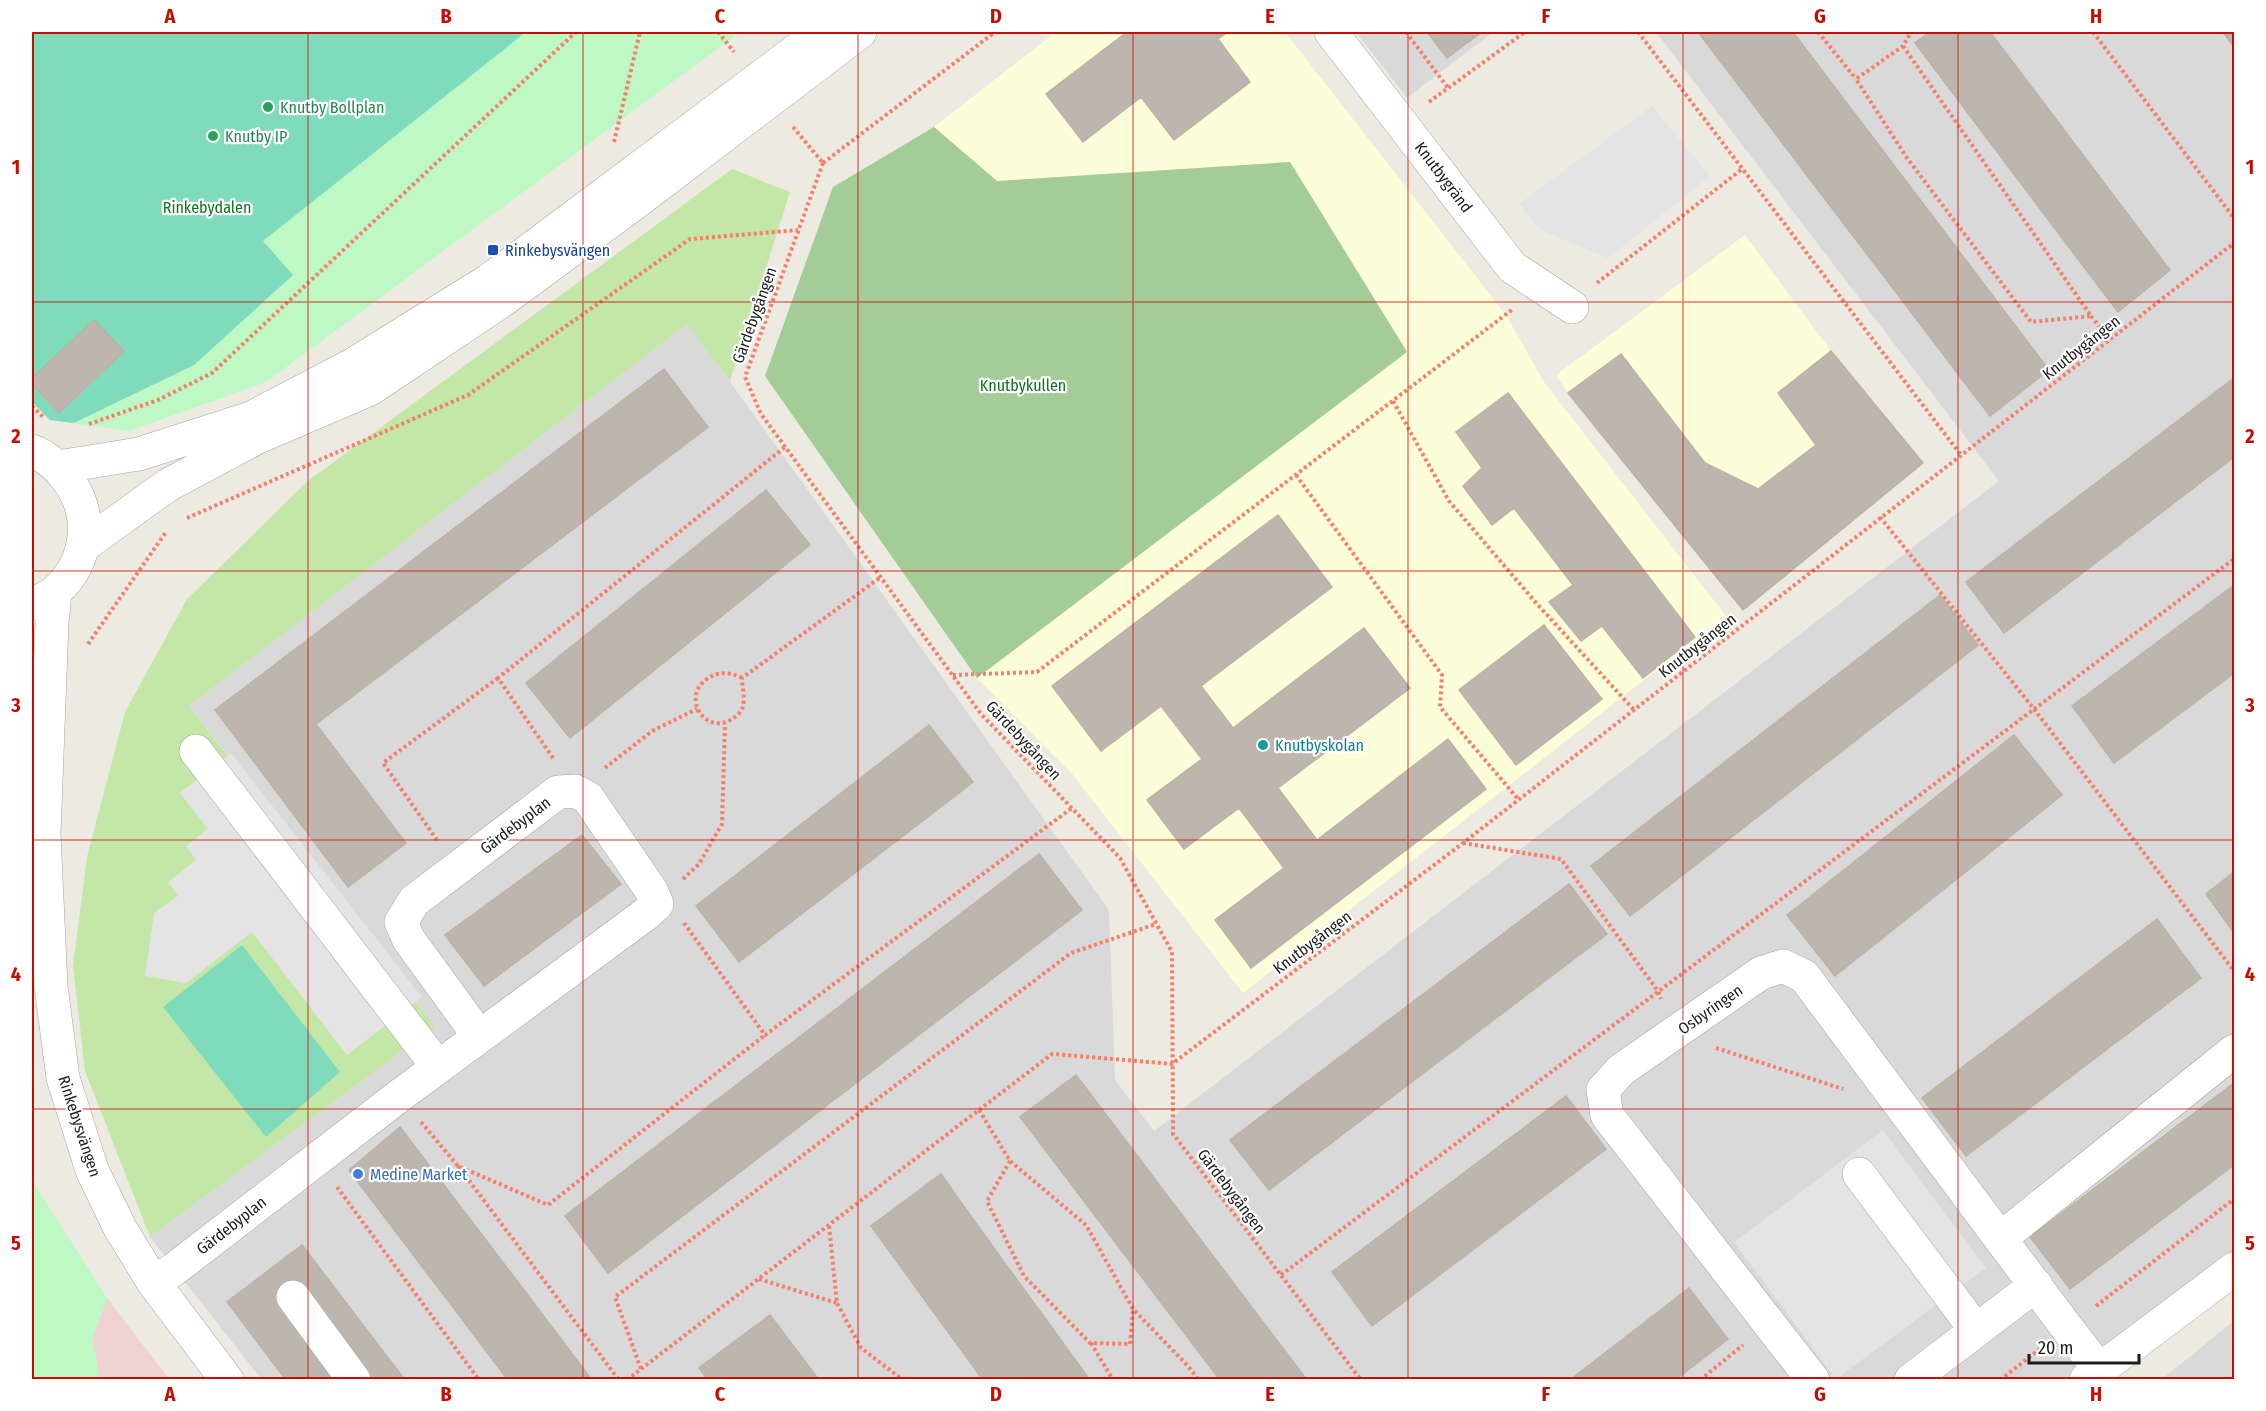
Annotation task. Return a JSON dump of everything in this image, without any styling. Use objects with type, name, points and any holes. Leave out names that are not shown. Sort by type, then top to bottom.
[{"type":"street","points":[[41,448],[139,454],[251,418],[354,364],[488,281],[821,32]]},
{"type":"street","points":[[83,546],[168,485],[258,437],[370,389],[502,300],[639,200],[860,32]]},
{"type":"street","name":"Knutbygränd","points":[[1331,32],[1402,121],[1512,267],[1572,307]]},
{"type":"street","name":"Rinkebysvängen","points":[[41,448],[78,493],[85,520],[83,546],[72,572],[43,598],[51,658],[44,834],[51,986],[63,1078],[92,1170],[120,1228],[153,1282],[227,1380]]},
{"type":"street","points":[[196,751],[438,1067]]},
{"type":"street","points":[[575,791],[588,798],[651,890],[657,904]]},
{"type":"street","name":"Gärdebyplan","points":[[479,1036],[409,940],[401,922],[414,901],[558,792],[575,791]]},
{"type":"street","name":"Rinkebysvängen","points":[[32,795],[44,834]]},
{"type":"street","name":"Gärdebyplan","points":[[153,1282],[173,1270],[399,1096],[657,904]]},
{"type":"street","name":"Osbyringen","points":[[1813,1380],[1607,1115],[1603,1090],[1621,1070],[1673,1034],[1761,974],[1783,966],[1803,976],[2036,1285],[2067,1328],[2093,1374]]},
{"type":"street","points":[[2001,1238],[2235,1051]]},
{"type":"street","points":[[1859,1174],[1977,1330]]},
{"type":"street","points":[[2093,1374],[2235,1269]]},
{"type":"street","points":[[1911,1380],[2036,1285]]},
{"type":"street","points":[[293,1297],[354,1380]]},
{"type":"path","points":[[80,427],[158,400],[212,373],[576,32]]},
{"type":"path","points":[[612,149],[640,32]]},
{"type":"path","points":[[718,32],[738,58]]},
{"type":"path","points":[[790,123],[823,164],[995,32]]},
{"type":"path","points":[[1406,32],[1448,88]]},
{"type":"path","points":[[1402,121],[1526,32]]},
{"type":"path","points":[[1638,32],[1961,455]]},
{"type":"path","points":[[1818,32],[1856,79],[1907,158],[2031,322],[2091,316]]},
{"type":"path","points":[[1856,79],[1902,46],[1911,32]]},
{"type":"path","points":[[2093,32],[2235,218]]},
{"type":"path","points":[[1902,46],[2110,340]]},
{"type":"path","name":"Gärdebygången","points":[[823,164],[745,377],[761,414],[981,714],[1120,858],[1172,952],[1173,1134],[1361,1380]]},
{"type":"path","points":[[1572,307],[1606,274],[1742,169]]},
{"type":"path","points":[[182,520],[468,395],[690,239],[798,230]]},
{"type":"path","name":"Knutbygången","points":[[1172,1064],[1519,800],[2235,243]]},
{"type":"path","points":[[953,675],[1037,672],[1542,287]]},
{"type":"path","points":[[1393,401],[1449,501],[1537,604],[1634,710]]},
{"type":"path","points":[[32,406],[41,448]]},
{"type":"path","points":[[458,868],[383,763],[498,678],[785,447]]},
{"type":"path","points":[[1296,475],[1442,675],[1440,707],[1519,800]]},
{"type":"path","points":[[1880,517],[2034,709],[2235,971]]},
{"type":"path","points":[[51,658],[69,655],[84,649],[171,525]]},
{"type":"path","points":[[1281,1275],[2235,559]]},
{"type":"path","points":[[742,678],[881,578]]},
{"type":"path","points":[[723,673],[733,673],[742,678],[743,706],[738,715],[725,724],[714,724],[706,720],[697,709],[695,698],[702,682],[711,676],[723,673]]},
{"type":"path","points":[[498,678],[575,791],[652,732],[697,709]]},
{"type":"path","points":[[725,724],[722,824],[699,864],[657,904],[683,921],[765,1035]]},
{"type":"path","points":[[458,1166],[548,1205],[765,1035],[1072,808]]},
{"type":"path","points":[[1463,843],[1561,859],[1658,991],[1673,1034],[1849,1091]]},
{"type":"path","points":[[641,1369],[615,1297],[1071,953],[1156,924]]},
{"type":"path","points":[[627,1380],[1052,1054],[1172,1064]]},
{"type":"path","points":[[399,1096],[458,1166],[619,1380]]},
{"type":"path","points":[[979,1110],[1010,1161],[1086,1225],[1133,1309],[1199,1380]]},
{"type":"path","points":[[316,1159],[480,1380]]},
{"type":"path","points":[[1010,1161],[987,1201],[1024,1276],[1090,1343],[1113,1380]]},
{"type":"path","points":[[2000,1380],[2235,1199]]},
{"type":"path","points":[[829,1226],[837,1303],[861,1348],[903,1380]]},
{"type":"path","points":[[759,1279],[837,1303]]},
{"type":"path","points":[[1090,1343],[1130,1344],[1133,1309]]},
{"type":"path","points":[[1700,1380],[1769,1323]]},
{"type":"shaded area","name":"Knutbyskolan","points":[[1056,32],[1285,32],[1506,315],[1544,382],[1726,616],[1243,993],[1073,775],[977,678],[1407,351],[1290,162],[997,181],[934,127]]},
{"type":"shaded area","points":[[1356,32],[1493,32],[1407,98]]},
{"type":"shaded area","points":[[1656,32],[2234,32],[2234,1251],[2067,1379],[261,1379],[150,1237],[435,1027],[189,706],[688,323],[1109,910],[1115,1080],[1154,1131],[1999,481]]},
{"type":"shaded area","points":[[1652,106],[1710,176],[1608,258],[1540,230],[1519,204]]},
{"type":"shaded area","points":[[1745,235],[1831,351],[1778,393],[1816,445],[1758,489],[1705,463],[1621,355],[1568,393],[1556,375]]},
{"type":"shaded area","points":[[231,753],[422,997],[347,1055],[252,932],[186,983],[145,976],[154,913],[178,896],[168,882],[196,860],[186,846],[208,829],[180,793]]},
{"type":"shaded area","points":[[1883,1130],[1986,1268],[1836,1379],[1734,1242]]},
{"type":"shaded area","points":[[107,1298],[169,1379],[100,1379],[92,1339]]},
{"type":"shaded area","points":[[2234,1321],[2234,1379],[2162,1379]]},
{"type":"green space","name":"Knutby IP","points":[[32,32],[740,32],[266,382],[129,431],[50,420],[32,402]]},
{"type":"green space","name":"Knutby IP","points":[[32,32],[526,32],[263,241],[293,275],[194,365],[74,423],[50,420],[32,402]]},
{"type":"green space","name":"Knutbykullen","points":[[934,127],[997,181],[1290,162],[1407,352],[977,678],[765,376],[833,187]]},
{"type":"green space","points":[[732,169],[790,192],[730,381],[687,324],[189,706],[435,1027],[150,1237],[85,1071],[73,966],[87,857],[125,712],[187,599],[308,481]]},
{"type":"green space","points":[[242,945],[340,1072],[266,1137],[163,1007]]},
{"type":"green space","points":[[32,1180],[107,1298],[92,1339],[100,1379],[32,1379]]},
{"type":"building","points":[[1127,32],[1228,32],[1218,39],[1250,82],[1174,140],[1141,97],[1083,142],[1046,94]]},
{"type":"building","points":[[1427,32],[1482,32],[1447,58]]},
{"type":"building","points":[[1698,32],[1793,32],[2049,370],[1990,416]]},
{"type":"building","points":[[1930,32],[1990,32],[2170,270],[2118,312],[1915,43]]},
{"type":"building","points":[[2223,32],[2234,32],[2234,47]]},
{"type":"building","points":[[94,320],[124,351],[59,413],[32,384],[32,378]]},
{"type":"building","points":[[1831,351],[1923,463],[1743,610],[1568,393],[1621,354],[1705,463],[1758,489],[1816,445],[1778,393]]},
{"type":"building","points":[[664,369],[708,427],[316,724],[406,843],[348,887],[215,710]]},
{"type":"building","points":[[2234,378],[2234,457],[2004,633],[1966,582]]},
{"type":"building","points":[[1508,393],[1695,637],[1643,678],[1602,626],[1581,641],[1549,602],[1573,585],[1514,508],[1492,525],[1463,486],[1482,468],[1456,432]]},
{"type":"building","points":[[766,490],[810,545],[570,738],[526,683]]},
{"type":"building","name":"Knutbyskolan","points":[[1278,515],[1332,587],[1201,686],[1233,728],[1364,628],[1410,688],[1278,788],[1317,840],[1448,739],[1486,789],[1251,968],[1215,920],[1284,868],[1239,808],[1184,849],[1147,800],[1202,759],[1161,706],[1101,751],[1052,686]]},
{"type":"building","points":[[2234,585],[2234,673],[2114,763],[2072,706]]},
{"type":"building","points":[[1940,595],[1978,645],[1630,916],[1591,866]]},
{"type":"building","points":[[1544,625],[1602,699],[1516,765],[1459,690]]},
{"type":"building","points":[[929,725],[973,782],[739,962],[696,906]]},
{"type":"building","points":[[2014,735],[2062,795],[1835,976],[1787,915]]},
{"type":"building","points":[[582,835],[621,884],[484,986],[445,935]]},
{"type":"building","points":[[1039,854],[1082,910],[608,1273],[565,1216]]},
{"type":"building","points":[[2234,872],[2234,933],[2206,894]]},
{"type":"building","points":[[1569,884],[1607,934],[1269,1190],[1230,1140]]},
{"type":"building","points":[[2157,919],[2201,978],[1966,1156],[1922,1098]]},
{"type":"building","points":[[1076,1075],[1307,1380],[1220,1380],[1020,1117]]},
{"type":"building","points":[[2234,1083],[2234,1165],[2070,1289],[2030,1237]]},
{"type":"building","points":[[1566,1096],[1606,1149],[1372,1326],[1332,1272]]},
{"type":"building","points":[[400,1127],[592,1380],[508,1380],[349,1170]]},
{"type":"building","points":[[941,1174],[1090,1380],[983,1380],[871,1226]]},
{"type":"building","points":[[302,1245],[405,1380],[286,1380],[227,1302]]},
{"type":"building","points":[[1689,1288],[1728,1339],[1675,1380],[1570,1380]]},
{"type":"building","points":[[770,1315],[819,1380],[708,1380],[699,1368]]},
{"type":"place","name":"Knutby Bollplan","points":[[268,107]]},
{"type":"place","name":"Knutby IP","points":[[213,136]]},
{"type":"place","name":"Rinkebysvängen","points":[[493,250]]},
{"type":"place","name":"Knutbyskolan","points":[[1263,745]]},
{"type":"place","name":"Medine Market","points":[[358,1174]]},
{"type":"park label","name":"Rinkebydalen","points":[[207,207]]}]
